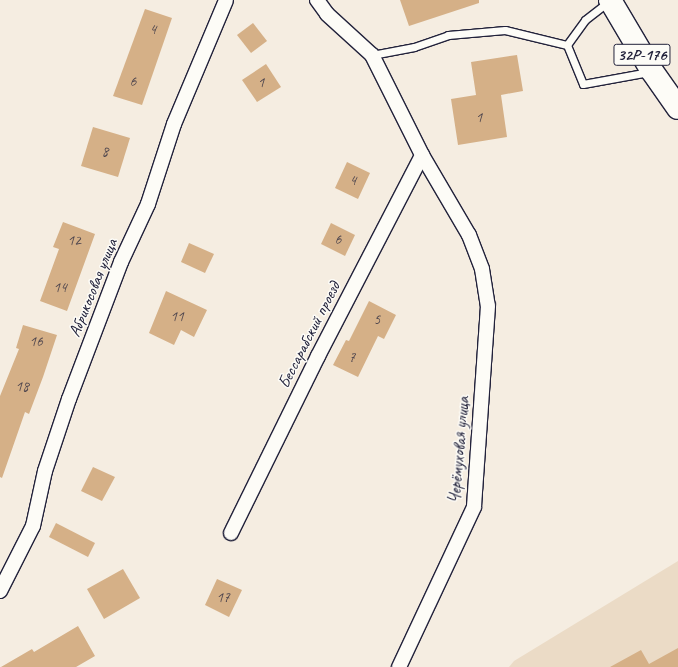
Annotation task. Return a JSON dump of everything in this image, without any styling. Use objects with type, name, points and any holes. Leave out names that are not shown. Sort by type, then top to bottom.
[{"type":"main road","name":"32Р-176","points":[[610,0],[652,71],[678,108]]},
{"type":"street","name":"Абрикосовая улица","points":[[0,591],[33,526],[45,471],[69,399],[121,262],[148,204],[174,124],[226,0]]},
{"type":"street","points":[[317,0],[326,14],[372,55]]},
{"type":"street","name":"Черёмуховая улица","points":[[372,55],[422,156],[469,235],[482,269],[488,306],[474,507],[399,667]]},
{"type":"street","name":"Бессарабский проезд","points":[[231,533],[318,356],[422,156]]},
{"type":"lane","points":[[566,45],[585,20],[610,0]]},
{"type":"lane","points":[[372,55],[414,47],[448,35],[505,30],[566,45]]},
{"type":"lane","points":[[566,45],[583,84],[652,71]]},
{"type":"shaded area","points":[[678,561],[678,667],[509,667],[514,661]]},
{"type":"building","points":[[400,0],[479,0],[479,3],[409,26]]},
{"type":"building","points":[[145,9],[172,18],[142,105],[113,96]]},
{"type":"building","points":[[253,23],[267,41],[251,53],[237,35]]},
{"type":"building","points":[[517,55],[523,91],[501,95],[507,137],[458,145],[451,99],[476,95],[471,62]]},
{"type":"building","points":[[266,64],[281,87],[257,102],[242,80]]},
{"type":"building","points":[[93,127],[130,138],[118,177],[81,166]]},
{"type":"building","points":[[347,162],[370,173],[358,199],[335,188]]},
{"type":"building","points":[[63,222],[95,234],[67,311],[40,301],[59,249],[53,247]]},
{"type":"building","points":[[331,223],[355,235],[345,256],[321,244]]},
{"type":"building","points":[[189,243],[214,254],[205,273],[181,262]]},
{"type":"building","points":[[166,291],[207,310],[194,337],[181,330],[174,345],[149,333]]},
{"type":"building","points":[[369,301],[396,315],[384,339],[378,336],[358,377],[333,365],[346,340],[349,341]]},
{"type":"building","points":[[23,325],[57,335],[29,414],[25,412],[2,478],[0,477],[0,396],[19,349],[16,348]]},
{"type":"building","points":[[93,467],[115,477],[102,501],[81,491]]},
{"type":"building","points":[[56,523],[95,543],[88,557],[49,537]]},
{"type":"building","points":[[123,569],[140,598],[104,619],[87,589]]},
{"type":"building","points":[[217,579],[242,590],[229,617],[205,605]]},
{"type":"building","points":[[78,626],[95,656],[76,667],[1,667],[32,649],[34,652]]},
{"type":"building","points":[[678,648],[678,667],[610,667],[641,650],[649,664]]}]
